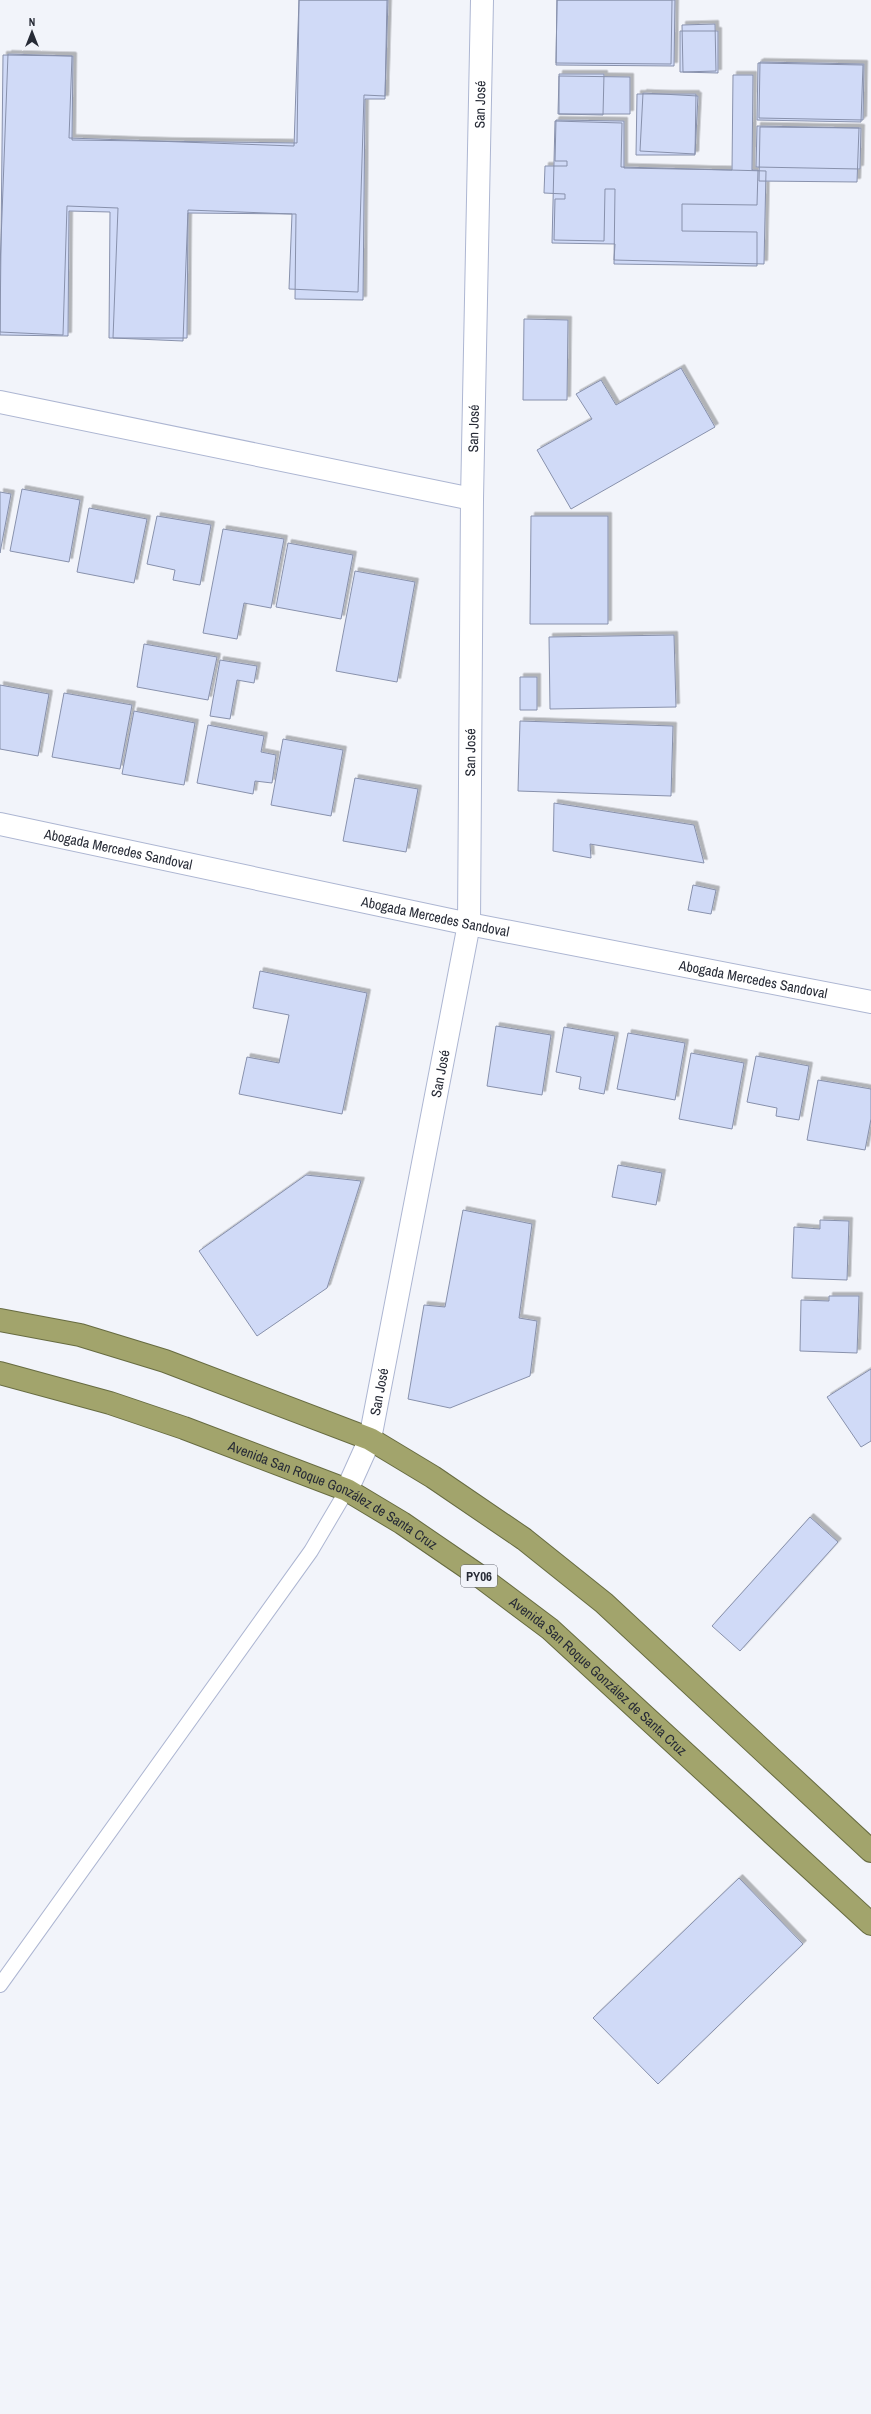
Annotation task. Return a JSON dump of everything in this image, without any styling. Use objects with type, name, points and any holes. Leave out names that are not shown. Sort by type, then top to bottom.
[{"type":"highway","points":[[0,1320],[80,1335],[165,1361],[370,1440],[433,1477],[524,1540],[604,1603],[871,1851]]},
{"type":"highway","name":"Avenida San Roque González de Santa Cruz","points":[[0,1373],[110,1403],[184,1428],[347,1490],[402,1523],[472,1570],[550,1629],[871,1924]]},
{"type":"street","name":"San José","points":[[347,1490],[370,1440],[469,924],[472,499],[482,0]]},
{"type":"street","points":[[0,402],[472,499]]},
{"type":"street","name":"Abogada Mercedes Sandoval","points":[[0,824],[469,924],[871,1002]]},
{"type":"lane","points":[[0,1985],[311,1551],[347,1490]]},
{"type":"building","points":[[299,0],[388,0],[385,96],[364,95],[358,292],[289,289],[292,214],[188,210],[183,341],[113,338],[118,208],[67,206],[63,335],[0,332],[0,268],[8,54],[72,56],[69,138],[294,146]]},
{"type":"building","points":[[299,0],[387,0],[385,99],[365,99],[363,300],[295,299],[296,214],[188,213],[187,338],[109,338],[110,212],[69,211],[68,336],[0,335],[3,55],[73,56],[72,140],[297,143]]},
{"type":"building","points":[[557,0],[675,0],[674,66],[556,65]]},
{"type":"building","points":[[557,0],[672,0],[671,64],[556,63]]},
{"type":"building","points":[[715,24],[716,71],[683,72],[682,25]]},
{"type":"building","points":[[680,31],[718,31],[718,73],[680,72]]},
{"type":"building","points":[[760,62],[864,64],[863,120],[759,118]]},
{"type":"building","points":[[758,63],[863,65],[861,122],[757,120]]},
{"type":"building","points":[[559,74],[604,74],[603,115],[559,114]]},
{"type":"building","points":[[733,75],[753,75],[752,170],[758,170],[757,205],[682,204],[682,231],[757,232],[757,266],[614,264],[615,189],[605,189],[604,241],[554,240],[555,199],[565,199],[565,194],[544,193],[545,166],[567,166],[567,161],[555,161],[556,120],[624,121],[624,168],[732,170]]},
{"type":"building","points":[[559,76],[630,77],[630,114],[558,114]]},
{"type":"building","points":[[643,93],[698,96],[695,154],[640,151]]},
{"type":"building","points":[[637,94],[696,94],[695,155],[636,155]]},
{"type":"building","points":[[555,121],[622,123],[621,167],[766,171],[764,264],[614,260],[615,244],[552,243]]},
{"type":"building","points":[[757,126],[861,128],[860,169],[756,167]]},
{"type":"building","points":[[760,127],[859,128],[857,182],[759,181]]},
{"type":"building","points":[[524,319],[568,320],[567,400],[523,400]]},
{"type":"building","points":[[681,368],[715,427],[571,509],[537,450],[592,419],[576,394],[601,380],[616,405]]},
{"type":"building","points":[[22,489],[80,500],[69,562],[10,551]]},
{"type":"building","points":[[0,492],[11,494],[0,553]]},
{"type":"building","points":[[89,508],[147,519],[134,583],[77,572]]},
{"type":"building","points":[[157,516],[211,525],[200,585],[173,580],[175,570],[147,564]]},
{"type":"building","points":[[531,516],[608,516],[608,624],[530,624]]},
{"type":"building","points":[[223,529],[284,539],[271,608],[244,603],[237,639],[203,633]]},
{"type":"building","points":[[288,543],[353,555],[341,619],[276,607]]},
{"type":"building","points":[[355,571],[415,582],[397,682],[336,671]]},
{"type":"building","points":[[674,635],[676,707],[550,709],[549,637]]},
{"type":"building","points":[[144,644],[217,657],[208,700],[137,687]]},
{"type":"building","points":[[220,660],[257,666],[254,683],[237,680],[230,719],[210,716]]},
{"type":"building","points":[[520,677],[537,677],[537,710],[520,710]]},
{"type":"building","points":[[0,685],[49,694],[38,756],[0,749]]},
{"type":"building","points":[[64,693],[132,705],[120,769],[52,757]]},
{"type":"building","points":[[134,711],[195,723],[184,785],[122,774]]},
{"type":"building","points":[[520,721],[673,726],[671,796],[518,791]]},
{"type":"building","points":[[208,725],[264,736],[261,752],[276,755],[272,783],[255,781],[253,794],[197,783]]},
{"type":"building","points":[[283,739],[343,750],[331,816],[271,805]]},
{"type":"building","points":[[355,778],[418,789],[406,852],[343,841]]},
{"type":"building","points":[[554,803],[694,825],[704,863],[590,844],[591,858],[553,851]]},
{"type":"building","points":[[693,885],[716,890],[711,914],[688,910]]},
{"type":"building","points":[[260,971],[367,993],[342,1114],[239,1094],[247,1057],[279,1063],[289,1015],[253,1008]]},
{"type":"building","points":[[496,1026],[551,1035],[542,1095],[487,1086]]},
{"type":"building","points":[[564,1027],[615,1036],[604,1094],[579,1089],[581,1077],[556,1072]]},
{"type":"building","points":[[628,1033],[685,1043],[675,1100],[617,1089]]},
{"type":"building","points":[[691,1053],[744,1063],[732,1129],[679,1119]]},
{"type":"building","points":[[756,1056],[809,1066],[799,1120],[776,1116],[777,1108],[747,1102]]},
{"type":"building","points":[[818,1080],[871,1089],[871,1119],[865,1150],[807,1140]]},
{"type":"building","points":[[618,1165],[662,1173],[656,1205],[612,1197]]},
{"type":"building","points":[[306,1175],[361,1181],[327,1288],[257,1336],[199,1251]]},
{"type":"building","points":[[463,1210],[532,1224],[519,1318],[537,1321],[530,1376],[450,1408],[408,1399],[424,1305],[445,1307]]},
{"type":"building","points":[[820,1220],[849,1221],[847,1280],[792,1278],[794,1227],[820,1229]]},
{"type":"building","points":[[829,1296],[859,1296],[857,1353],[800,1351],[801,1300],[829,1301]]},
{"type":"building","points":[[871,1369],[871,1441],[861,1447],[827,1397]]},
{"type":"building","points":[[810,1517],[838,1542],[740,1651],[712,1626]]},
{"type":"building","points":[[739,1878],[803,1944],[658,2084],[593,2018]]}]
